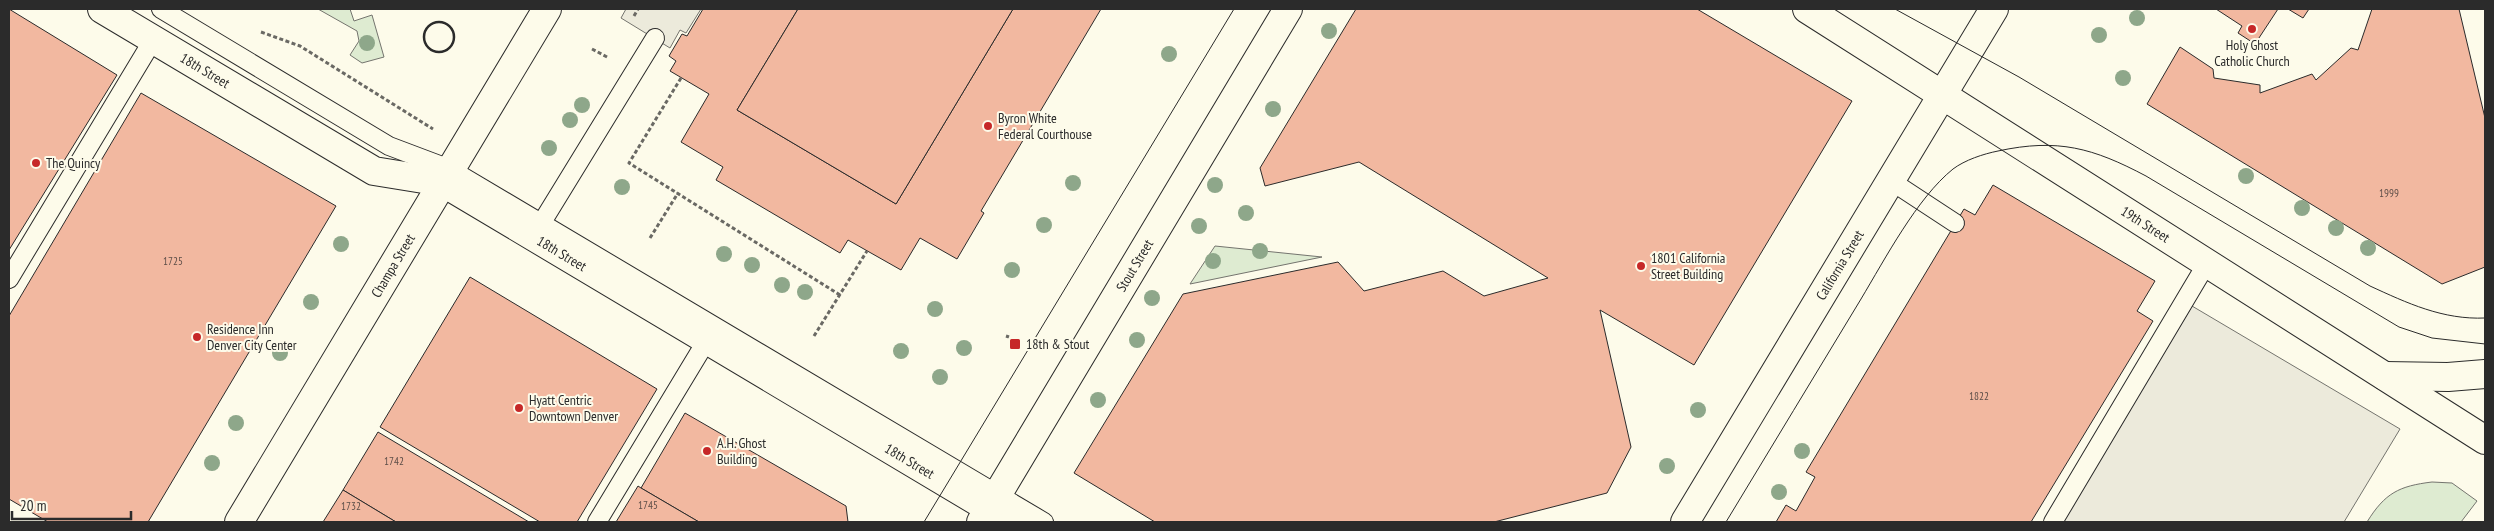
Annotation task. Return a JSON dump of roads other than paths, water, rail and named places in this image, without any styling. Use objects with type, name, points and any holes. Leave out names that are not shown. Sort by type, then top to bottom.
[{"type":"main road","name":"18th Street","points":[[102,9],[374,171],[446,175],[538,230],[707,340],[1012,522]]},
{"type":"main road","name":"Champa Street","points":[[239,522],[547,9]]},
{"type":"main road","name":"Stout Street","points":[[989,508],[1288,9]]},
{"type":"main road","name":"19th Street","points":[[1807,9],[2485,440]]},
{"type":"main road","name":"California Street","points":[[1685,522],[1994,9]]},
{"type":"main road","points":[[2385,376],[2448,377],[2485,374]]},
{"type":"lane","points":[[161,9],[389,146],[446,175]]},
{"type":"lane","points":[[655,38],[538,230],[989,508],[1044,522]]},
{"type":"lane","points":[[9,280],[153,40]]},
{"type":"lane","points":[[1891,182],[1955,223]]},
{"type":"lane","points":[[2053,522],[2206,263]]},
{"type":"lane","points":[[597,522],[707,340]]},
{"type":"tram line","points":[[924,522],[1234,9]]},
{"type":"tram line","points":[[1895,9],[2019,77],[2370,286],[2412,304],[2440,313],[2470,318],[2485,318]]},
{"type":"tram line","points":[[1726,522],[1914,212],[1940,181],[1953,169],[1969,160],[1992,152],[2039,145],[2075,148],[2109,158],[2146,176],[2399,327],[2432,338],[2485,344]]},
{"type":"place","name":"Holy Ghost Catholic Church","points":[[2252,29]]},
{"type":"place","name":"Byron White Federal Courthouse","points":[[988,126]]},
{"type":"place","name":"The Quincy","points":[[36,163]]},
{"type":"place","name":"1801 California Street Building","points":[[1641,266]]},
{"type":"place","name":"Residence Inn Denver City Center","points":[[197,337]]},
{"type":"place","name":"18th & Stout","points":[[1015,344]]},
{"type":"place","name":"Hyatt Centric Downtown Denver","points":[[519,408]]},
{"type":"place","name":"A.H. Ghost Building","points":[[707,451]]}]
